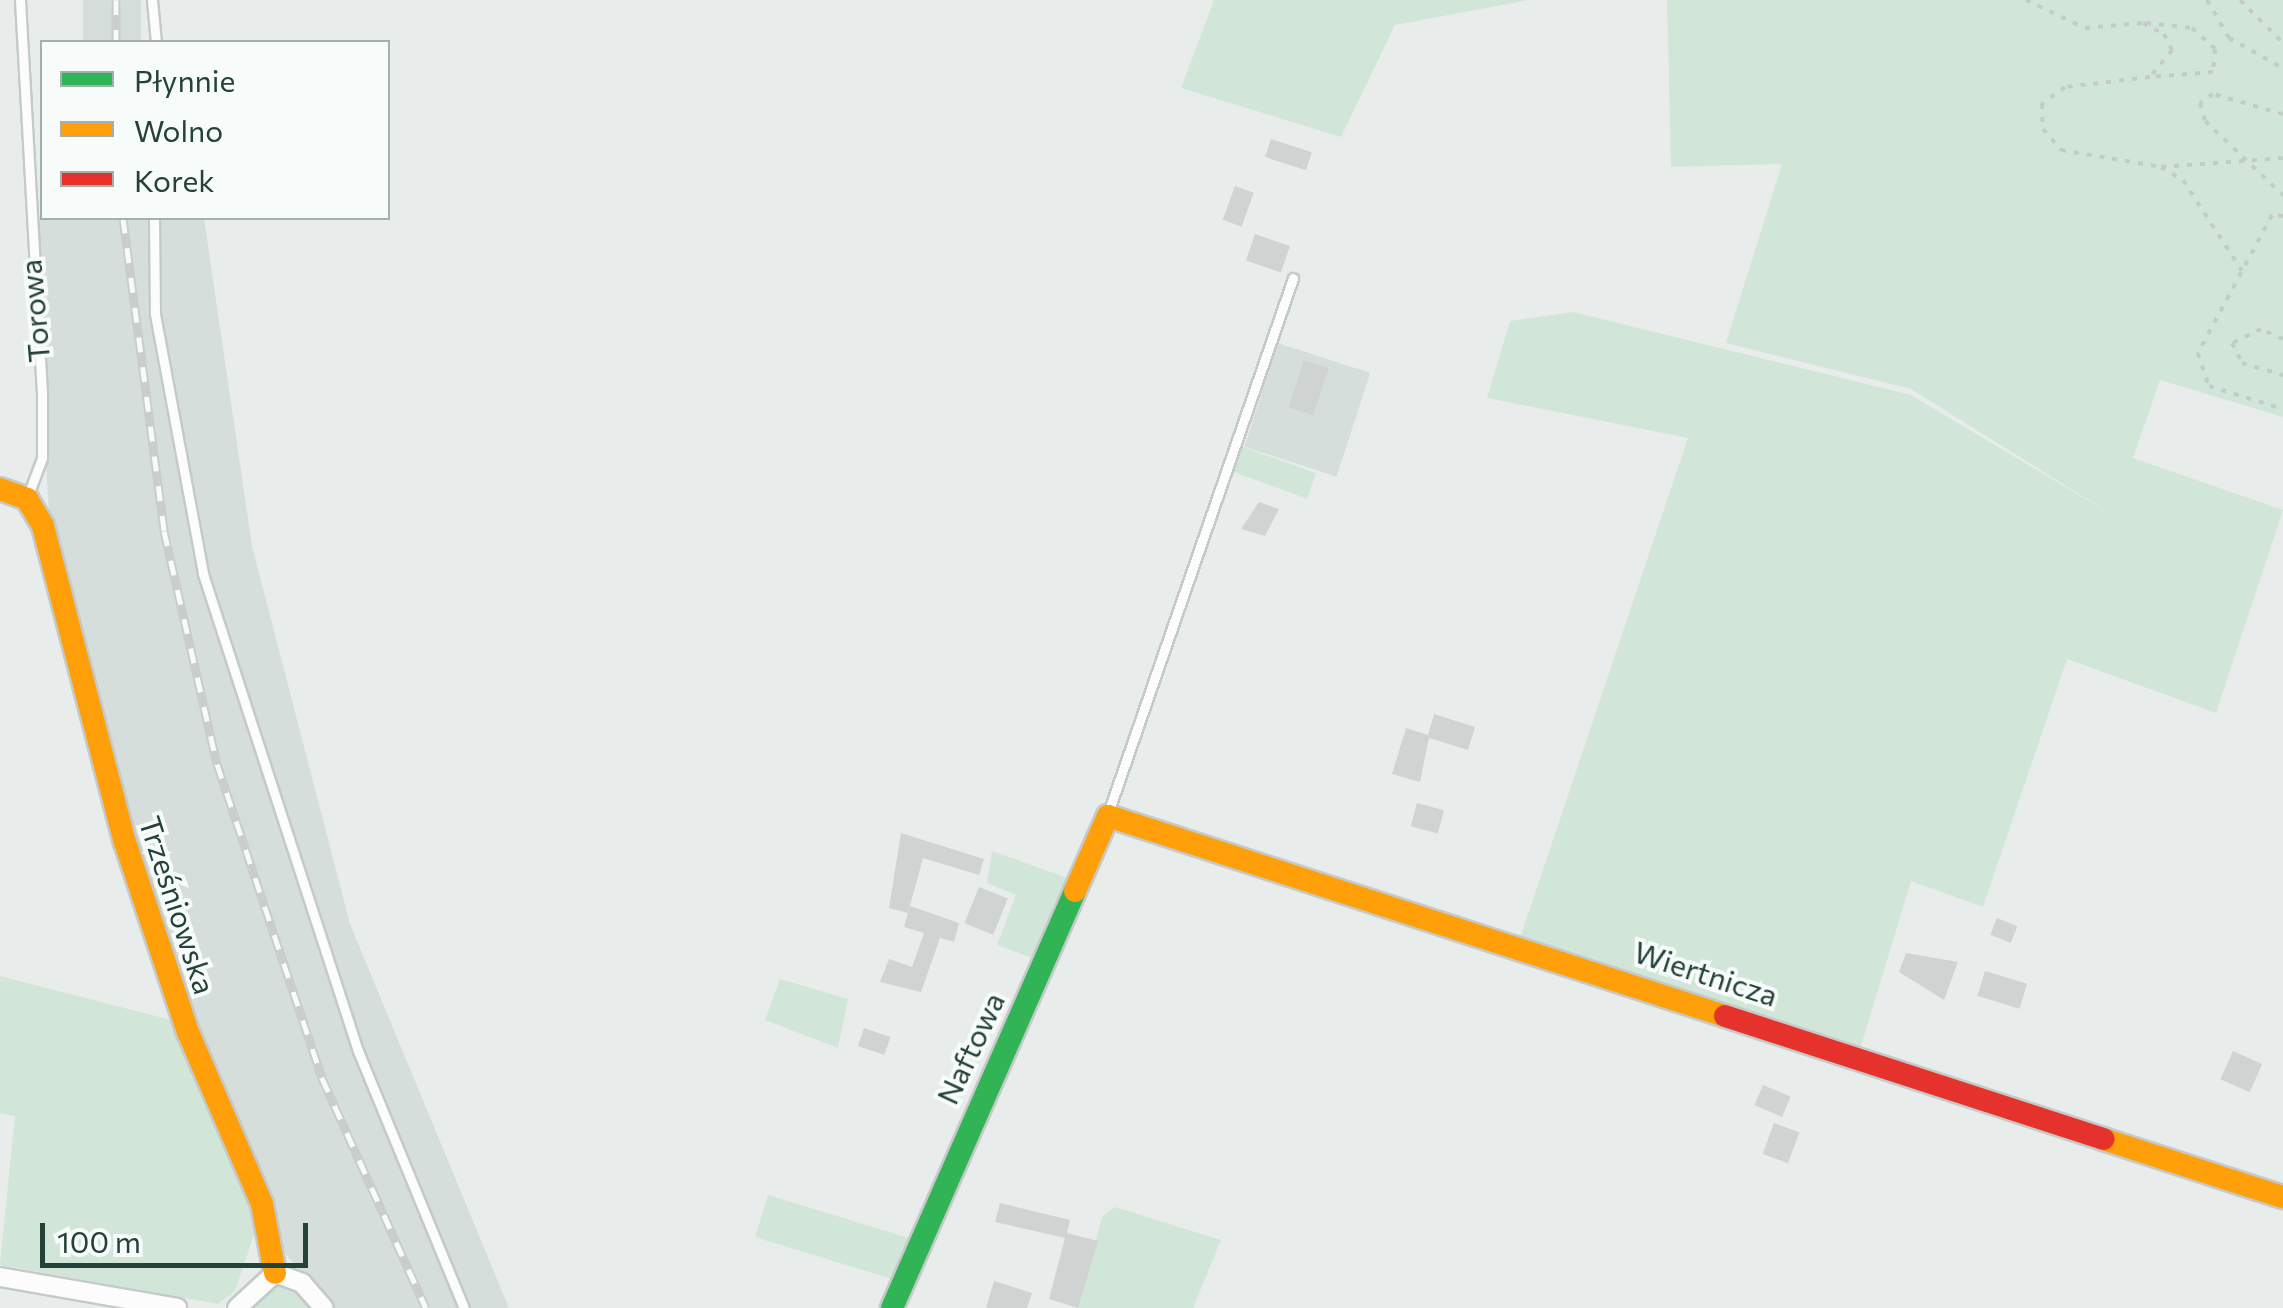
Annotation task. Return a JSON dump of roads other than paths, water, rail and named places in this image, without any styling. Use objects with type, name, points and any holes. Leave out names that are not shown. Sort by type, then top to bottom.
[{"type":"street","points":[[0,489],[27,499]]},
{"type":"street","name":"Trześniowska","points":[[27,499],[43,526],[125,842],[188,1032],[262,1204],[275,1272]]},
{"type":"street","name":"Wiertnicza","points":[[1108,816],[2283,1197]]},
{"type":"street","name":"Naftowa","points":[[892,1308],[1108,816]]},
{"type":"street","points":[[237,1308],[275,1272],[302,1283],[324,1308]]},
{"type":"street","points":[[0,1278],[177,1308]]},
{"type":"lane","name":"Torowa","points":[[20,0],[42,409],[42,458],[27,499]]},
{"type":"lane","points":[[152,0],[156,40]]},
{"type":"lane","points":[[154,220],[154,314],[202,574],[352,1036],[464,1308]]},
{"type":"lane","points":[[1108,816],[1293,278]]},
{"type":"railway","points":[[116,0],[116,40]]},
{"type":"railway","points":[[123,220],[164,531],[217,764],[322,1078],[426,1308]]}]
